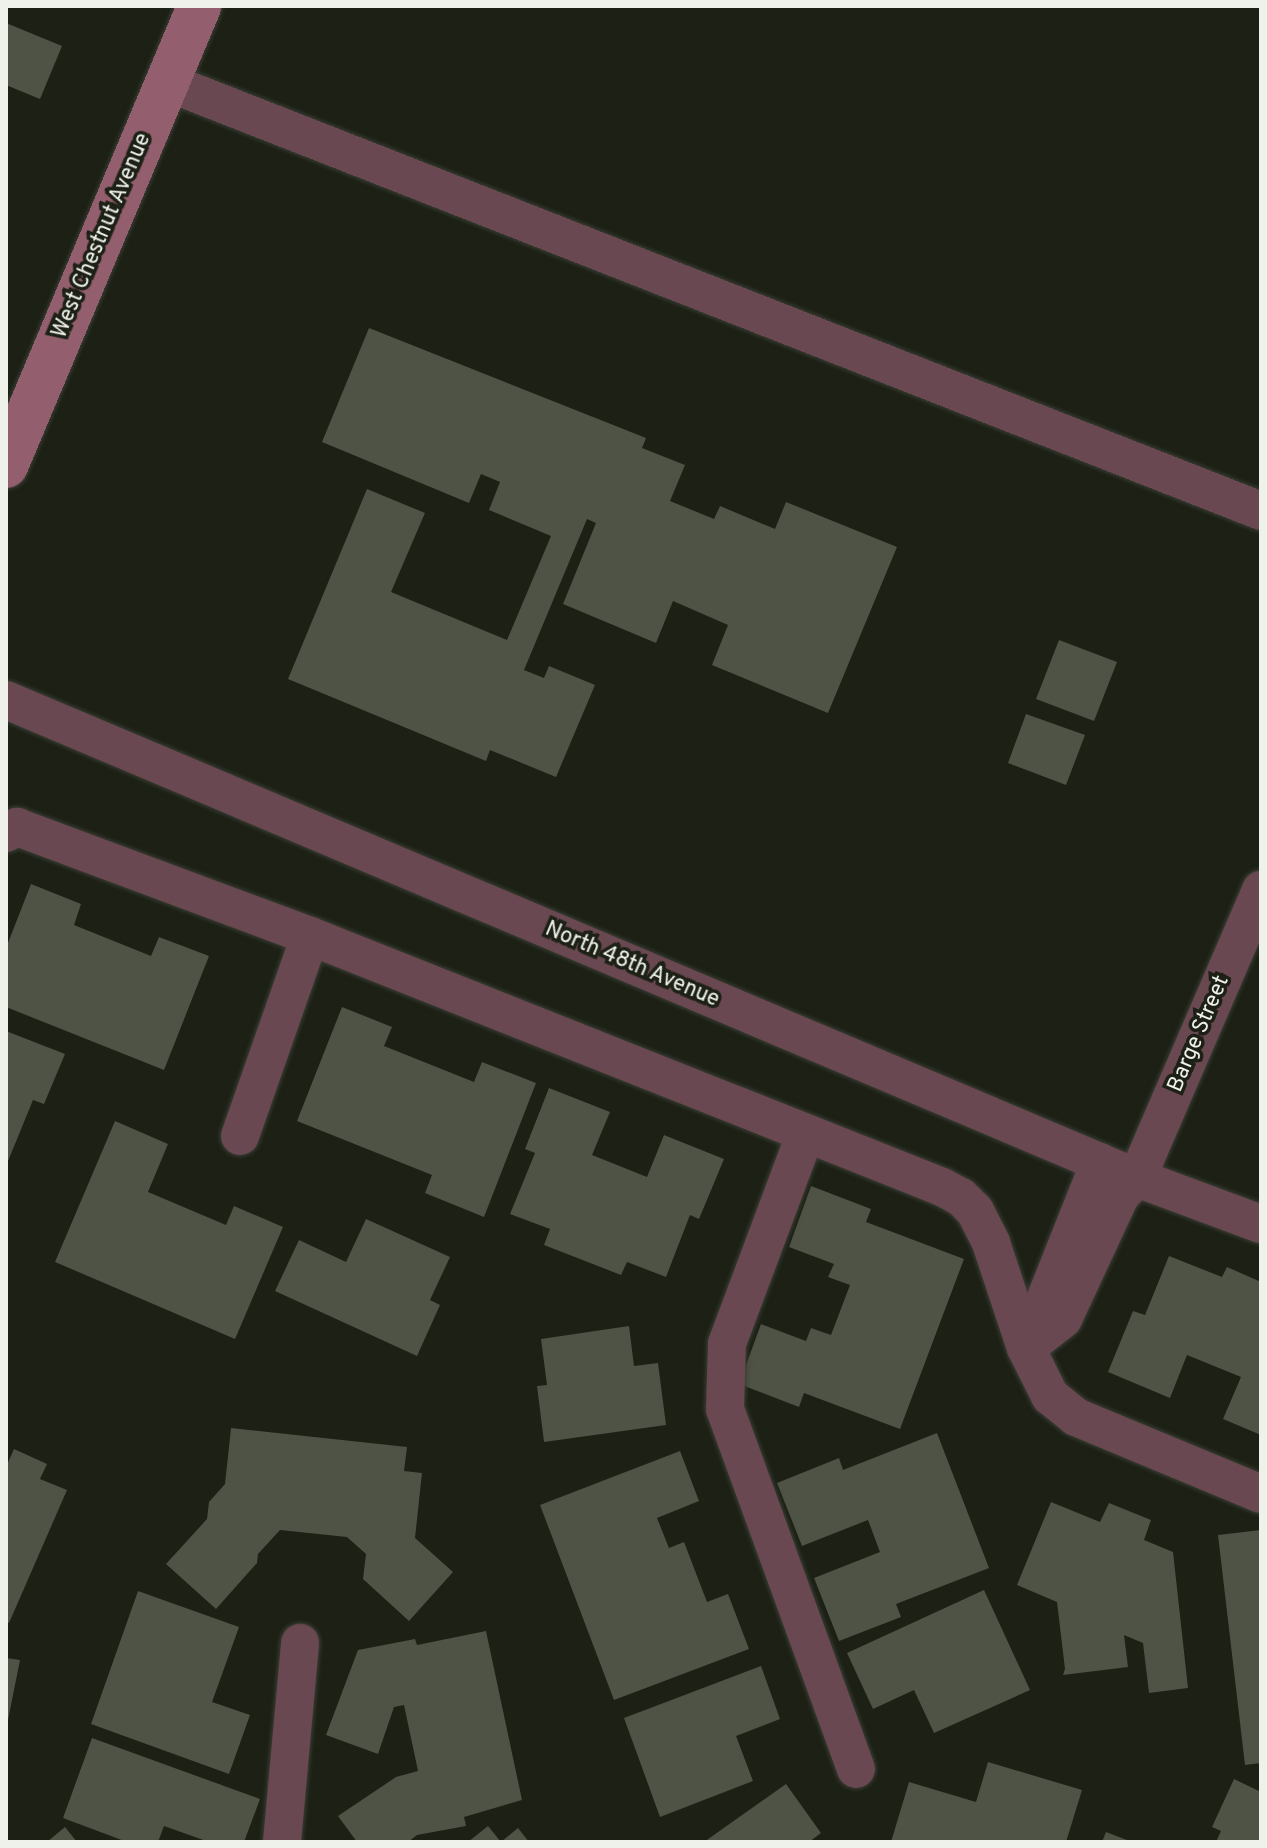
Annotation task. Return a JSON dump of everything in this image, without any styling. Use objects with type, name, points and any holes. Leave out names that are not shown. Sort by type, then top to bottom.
[{"type":"street","name":"West Chestnut Avenue","points":[[6,466],[199,6]]},
{"type":"street","points":[[167,82],[1261,511]]},
{"type":"street","name":"North 48th Avenue","points":[[6,700],[1137,1178],[1261,1224]]},
{"type":"street","points":[[6,833],[17,827],[310,936],[961,1197],[975,1211],[991,1243],[1026,1348],[1050,1396],[1076,1417],[1261,1494]]},
{"type":"street","name":"Barge Street","points":[[1026,1348],[1063,1319],[1120,1196],[1137,1178],[1261,890]]},
{"type":"street","points":[[240,1136],[310,936]]},
{"type":"street","points":[[805,1135],[727,1344],[725,1409],[856,1769]]},
{"type":"street","points":[[1026,1348],[1100,1162]]},
{"type":"street","points":[[282,1842],[300,1643]]},
{"type":"building","points":[[6,23],[62,46],[40,99],[6,85]]},
{"type":"building","points":[[369,328],[646,438],[642,448],[685,465],[670,501],[714,519],[720,506],[775,529],[786,502],[897,547],[828,713],[712,665],[728,625],[673,601],[656,643],[563,604],[596,523],[587,519],[524,670],[544,678],[549,666],[595,685],[556,777],[490,750],[486,761],[288,679],[367,489],[425,513],[391,592],[507,640],[551,536],[489,510],[500,482],[481,474],[469,503],[322,442]]},
{"type":"building","points":[[1059,640],[1117,662],[1094,721],[1036,699]]},
{"type":"building","points":[[1026,714],[1085,735],[1066,785],[1008,763]]},
{"type":"building","points":[[31,884],[81,904],[74,925],[151,956],[159,937],[209,956],[164,1070],[6,1007],[6,948]]},
{"type":"building","points":[[342,1007],[392,1027],[384,1046],[474,1082],[482,1062],[536,1083],[484,1217],[425,1193],[432,1175],[297,1121]]},
{"type":"building","points":[[6,1031],[65,1054],[44,1104],[33,1100],[6,1166]]},
{"type":"building","points":[[549,1088],[610,1112],[592,1155],[647,1177],[664,1135],[724,1159],[699,1219],[690,1215],[666,1277],[627,1262],[621,1275],[544,1245],[550,1229],[510,1214],[535,1153],[525,1149]]},
{"type":"building","points":[[115,1121],[168,1144],[148,1192],[226,1225],[234,1206],[283,1227],[235,1339],[55,1262]]},
{"type":"building","points":[[811,1186],[871,1209],[866,1222],[964,1259],[900,1429],[804,1393],[799,1407],[739,1384],[761,1324],[806,1341],[811,1328],[831,1335],[850,1285],[828,1277],[834,1264],[789,1247]]},
{"type":"building","points":[[366,1219],[450,1257],[430,1300],[440,1305],[417,1356],[275,1291],[299,1240],[346,1262]]},
{"type":"building","points":[[1169,1256],[1222,1277],[1227,1267],[1261,1282],[1261,1435],[1223,1419],[1241,1377],[1187,1355],[1170,1398],[1108,1372],[1133,1311],[1145,1315]]},
{"type":"building","points":[[629,1326],[634,1366],[658,1363],[666,1425],[544,1442],[537,1386],[547,1385],[541,1339]]},
{"type":"building","points":[[231,1428],[407,1447],[404,1471],[422,1473],[415,1538],[453,1572],[409,1621],[363,1579],[366,1554],[347,1537],[280,1530],[258,1554],[257,1563],[216,1609],[166,1564],[207,1519],[209,1502],[225,1484]]},
{"type":"building","points":[[937,1433],[989,1568],[896,1604],[901,1617],[839,1641],[814,1578],[880,1552],[868,1520],[802,1546],[777,1483],[839,1458],[843,1470]]},
{"type":"building","points":[[14,1449],[47,1464],[40,1479],[67,1490],[9,1623],[6,1622],[6,1467]]},
{"type":"building","points":[[680,1451],[699,1501],[657,1518],[669,1548],[684,1542],[707,1602],[728,1594],[749,1649],[614,1700],[540,1505]]},
{"type":"building","points":[[1051,1502],[1100,1522],[1109,1503],[1151,1520],[1144,1540],[1173,1552],[1188,1688],[1149,1693],[1143,1643],[1124,1635],[1128,1667],[1063,1675],[1065,1669],[1057,1602],[1017,1585]]},
{"type":"building","points":[[1261,1530],[1261,1763],[1245,1765],[1218,1535]]},
{"type":"building","points":[[984,1590],[1030,1690],[934,1733],[914,1690],[873,1709],[847,1653]]},
{"type":"building","points":[[138,1591],[239,1627],[212,1702],[250,1715],[229,1774],[91,1724]]},
{"type":"building","points":[[486,1631],[522,1800],[464,1817],[466,1826],[417,1835],[408,1842],[357,1842],[338,1816],[396,1777],[418,1771],[404,1705],[394,1707],[378,1754],[326,1735],[358,1650],[415,1639],[417,1645]]},
{"type":"building","points":[[6,1658],[20,1660],[7,1725],[6,1725]]},
{"type":"building","points":[[761,1666],[780,1719],[736,1736],[753,1781],[660,1817],[624,1718]]},
{"type":"building","points":[[92,1738],[260,1799],[244,1842],[209,1842],[164,1826],[158,1842],[127,1842],[63,1818]]},
{"type":"building","points":[[988,1762],[1082,1790],[1066,1842],[891,1842],[909,1782],[976,1802]]},
{"type":"building","points":[[1234,1779],[1261,1792],[1261,1842],[1216,1842],[1221,1831],[1212,1827]]},
{"type":"building","points":[[786,1784],[821,1833],[809,1842],[704,1842]]},
{"type":"building","points":[[488,1826],[501,1842],[468,1842]]},
{"type":"building","points":[[65,1827],[77,1842],[47,1842]]},
{"type":"building","points":[[518,1828],[529,1842],[501,1842]]},
{"type":"building","points":[[1106,1832],[1132,1842],[1102,1842]]}]
